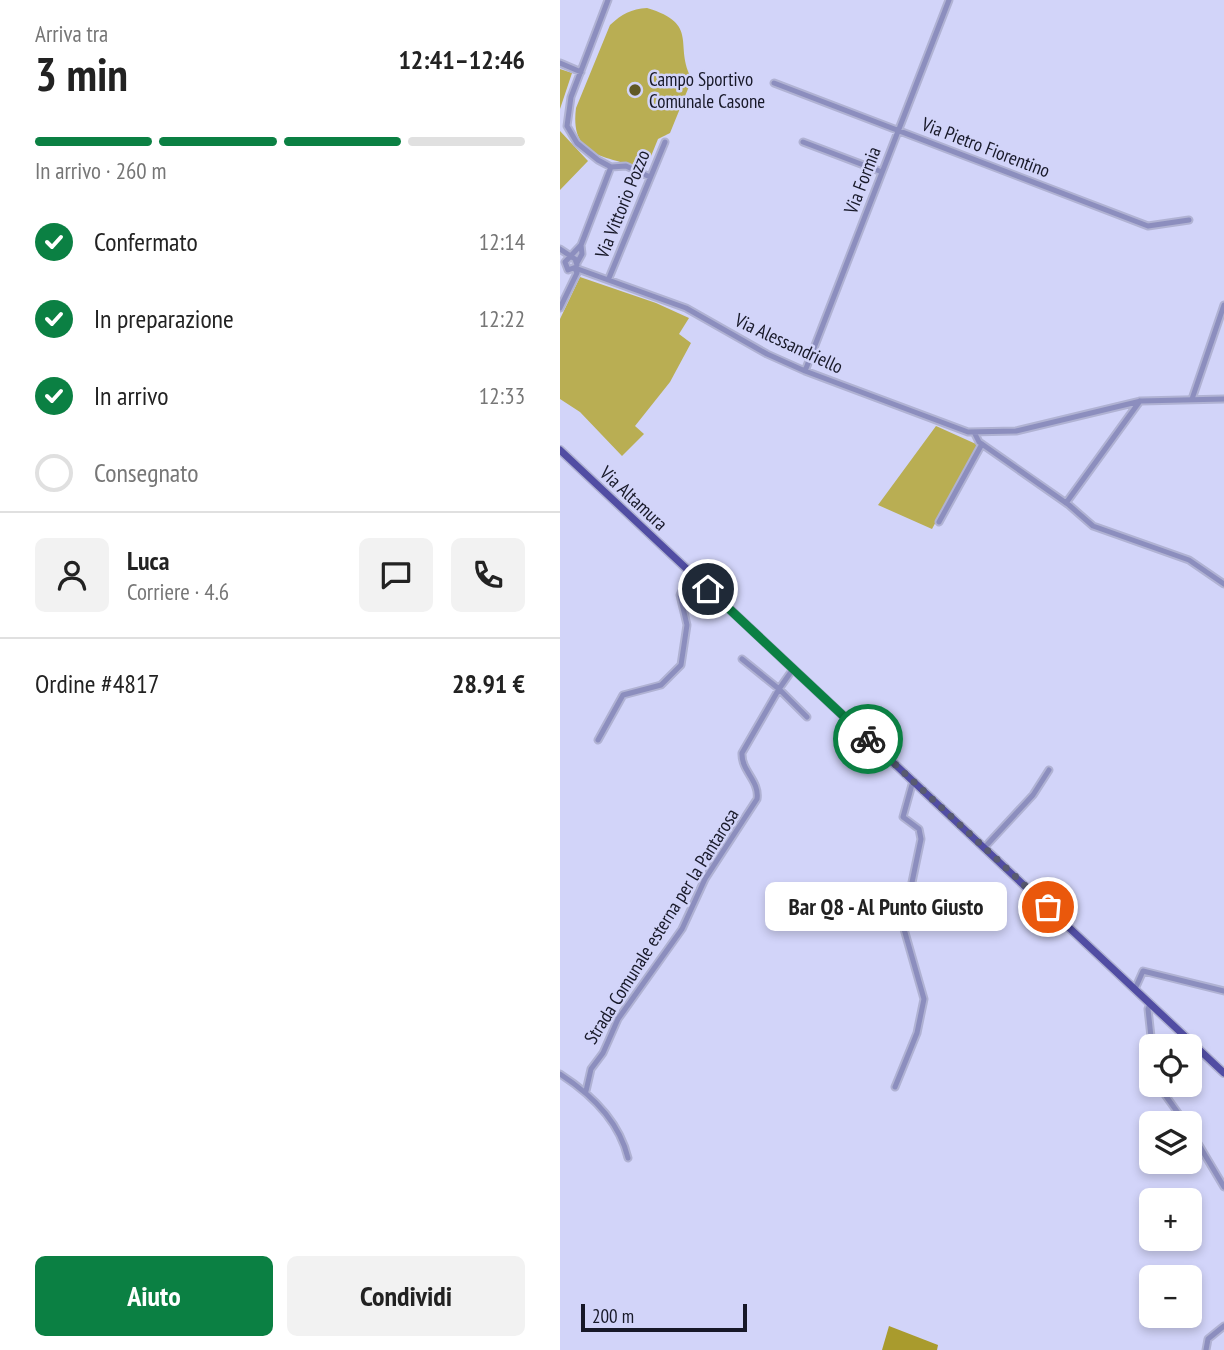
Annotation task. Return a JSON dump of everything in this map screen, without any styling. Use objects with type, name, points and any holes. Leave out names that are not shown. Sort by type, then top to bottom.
[{"type":"main road","name":"Via Altamura","points":[[560,450],[984,848],[1000,858],[1224,1073]]},
{"type":"street","points":[[608,0],[567,109],[567,126],[585,150],[611,167],[626,166],[650,177]]},
{"type":"street","name":"Via Formia","points":[[805,371],[949,0]]},
{"type":"street","points":[[560,63],[581,72]]},
{"type":"street","name":"Via Pietro Fiorentino","points":[[774,83],[1148,226],[1189,220]]},
{"type":"street","name":"Via Vittorio Pozzo","points":[[609,278],[665,142]]},
{"type":"street","points":[[803,142],[882,172]]},
{"type":"street","points":[[569,264],[581,245],[611,167]]},
{"type":"street","points":[[560,251],[569,264],[572,284],[560,308]]},
{"type":"street","name":"Via Alessandriello","points":[[569,264],[687,308],[760,350],[805,371],[975,434]]},
{"type":"street","points":[[1192,399],[1224,305]]},
{"type":"street","points":[[1224,399],[1140,401],[1027,429],[975,434],[982,444],[1066,503],[1093,526],[1184,557],[1208,570],[1224,584]]},
{"type":"street","points":[[1066,503],[1140,401]]},
{"type":"street","points":[[939,522],[982,444]]},
{"type":"street","points":[[598,740],[623,695],[661,685],[681,665],[687,625],[680,595],[691,573]]},
{"type":"street","points":[[742,659],[779,689],[807,718]]},
{"type":"street","name":"Strada Comunale esterna per la Pantarosa","points":[[586,1091],[591,1069],[603,1053],[618,1019],[682,929],[705,879],[757,799],[757,786],[743,764],[742,753],[793,669]]},
{"type":"street","points":[[984,848],[1033,795],[1049,770]]},
{"type":"street","points":[[895,1087],[917,1033],[924,999],[900,915],[910,892],[920,839],[919,829],[903,817],[913,782]]},
{"type":"street","points":[[1135,989],[1143,971],[1224,991]]},
{"type":"street","points":[[1150,1004],[1148,1009],[1151,1034]]},
{"type":"street","points":[[560,1074],[586,1091],[616,1129],[628,1158]]},
{"type":"street","points":[[1202,1150],[1224,1187]]},
{"type":"street","points":[[1206,1350],[1208,1339],[1224,1326]]},
{"type":"shaded area","name":"Campo Sportivo Comunale Casone","points":[[647,8],[664,14],[680,29],[692,79],[670,133],[658,139],[645,171],[607,158],[586,147],[579,138],[576,108],[610,25],[627,13]]},
{"type":"shaded area","points":[[560,69],[572,73],[560,109]]},
{"type":"shaded area","points":[[560,131],[588,161],[560,190]]},
{"type":"shaded area","points":[[580,277],[656,303],[689,318],[679,334],[691,343],[670,382],[635,426],[644,434],[622,456],[580,412],[560,399],[560,319]]},
{"type":"shaded area","points":[[936,426],[976,444],[976,448],[932,529],[878,505]]},
{"type":"shaded area","points":[[889,1326],[938,1345],[937,1350],[882,1350]]},
{"type":"way so far","points":[[868,739],[1048,907]]},
{"type":"place","name":"Campo Sportivo Comunale Casone","points":[[635,90]]},
{"type":"place","name":"Bar Q8 - Al Punto Giusto","points":[[1048,907]]},
{"type":"route","points":[[708,589],[868,739]]}]
